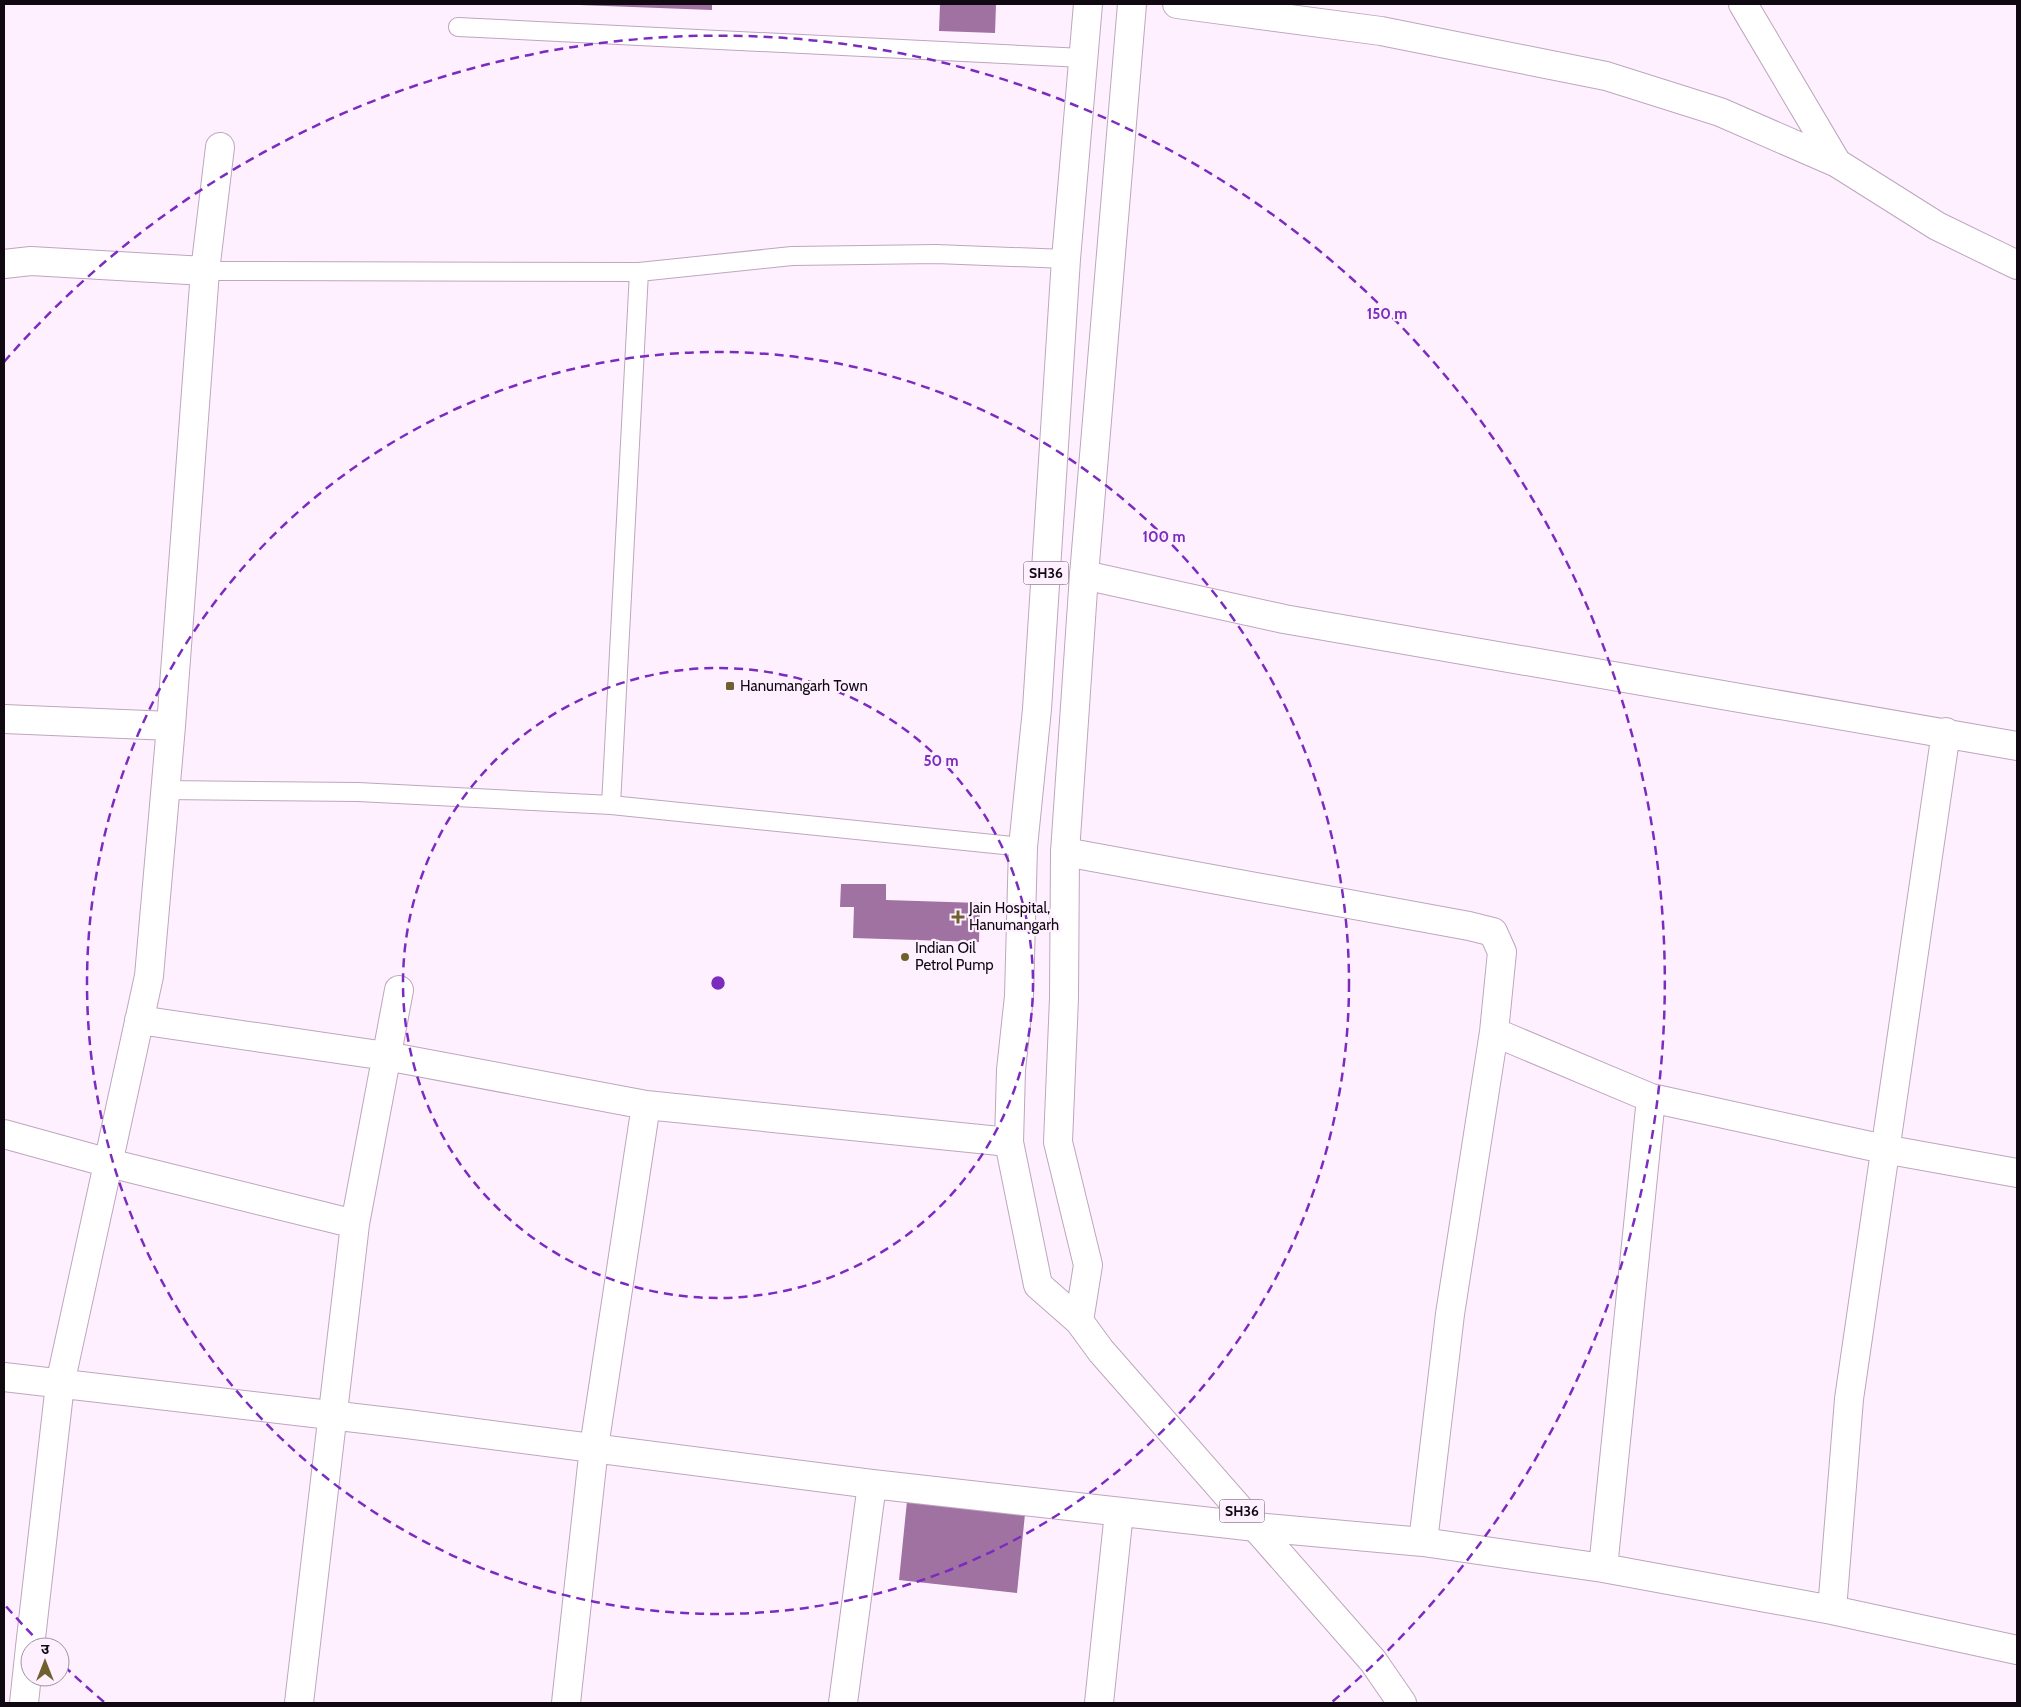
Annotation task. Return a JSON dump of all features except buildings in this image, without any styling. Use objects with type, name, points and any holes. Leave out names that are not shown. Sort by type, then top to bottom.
[{"type":"street","name":"SH36","points":[[1088,4],[1066,259],[1037,709],[1023,847],[1019,996],[1011,1070],[1009,1142],[1038,1285],[1079,1321],[1101,1351],[1374,1661],[1402,1703]]},
{"type":"street","name":"SH36","points":[[1079,1321],[1088,1266],[1058,1142],[1064,998],[1065,852],[1084,575],[1132,4]]},
{"type":"street","points":[[1177,4],[1381,31],[1606,76],[1720,112],[1837,163],[1937,226],[2017,265]]},
{"type":"street","points":[[1743,4],[1837,163]]},
{"type":"street","points":[[31,1637],[60,1384],[149,976],[171,726],[205,271],[220,147]]},
{"type":"street","points":[[4,264],[31,261],[205,271]]},
{"type":"street","points":[[1084,575],[1284,619],[1946,732],[2017,746]]},
{"type":"street","points":[[4,719],[171,726]]},
{"type":"street","points":[[1832,1610],[1849,1399],[1946,732]]},
{"type":"street","points":[[1065,852],[1493,932],[1502,952],[1494,1032],[1450,1314],[1423,1542]]},
{"type":"street","points":[[298,1703],[355,1224],[399,990]]},
{"type":"street","points":[[140,1020],[386,1056],[646,1105],[1009,1142]]},
{"type":"street","points":[[1494,1032],[1651,1098],[1884,1149],[2017,1173]]},
{"type":"street","points":[[1603,1568],[1651,1098]]},
{"type":"street","points":[[566,1703],[594,1447],[646,1105]]},
{"type":"street","points":[[4,1134],[109,1163],[355,1224]]},
{"type":"street","points":[[4,1377],[333,1414],[872,1484],[1256,1527],[1423,1542],[1603,1568],[1832,1610],[2017,1650]]},
{"type":"street","points":[[843,1703],[872,1484]]},
{"type":"street","points":[[1099,1703],[1119,1512]]},
{"type":"street","points":[[24,1703],[26,1687]]},
{"type":"lane","points":[[458,27],[1083,58]]},
{"type":"lane","points":[[205,271],[639,272],[792,256],[936,254],[1066,259]]},
{"type":"lane","points":[[611,805],[639,272]]},
{"type":"lane","points":[[165,790],[377,793],[611,805],[1023,847]]},
{"type":"place","name":"Hanumangarh Town","points":[[730,686]]},
{"type":"place","name":"Jain Hospital, Hanumangarh","points":[[958,917]]},
{"type":"place","name":"Indian Oil Petrol Pump","points":[[905,957]]}]
